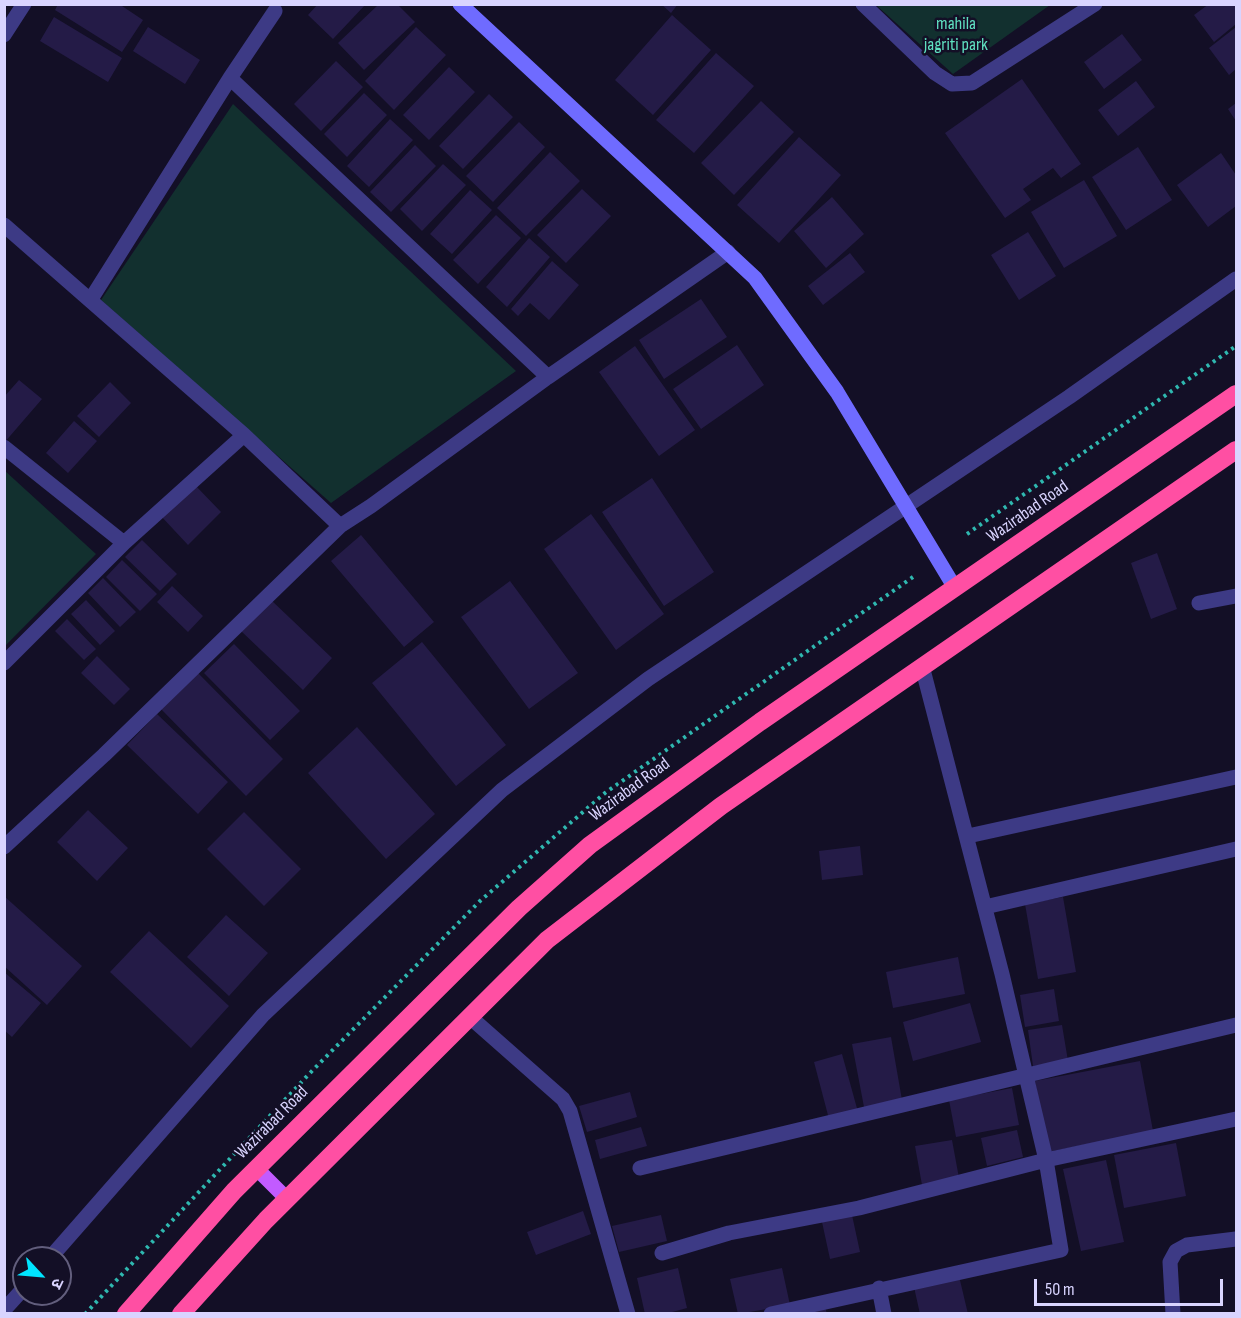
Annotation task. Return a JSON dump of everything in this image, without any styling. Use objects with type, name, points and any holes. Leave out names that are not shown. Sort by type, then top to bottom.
[{"type":"highway","name":"Wazirabad Road","points":[[126,1314],[257,1169],[519,908],[590,845],[760,722],[1236,394]]},
{"type":"highway","points":[[181,1314],[287,1199],[547,940],[721,806],[1236,450]]},
{"type":"main road","points":[[257,1169],[287,1199]]},
{"type":"street","points":[[4,35],[24,4]]},
{"type":"street","points":[[460,4],[755,278],[837,392],[955,588]]},
{"type":"street","points":[[863,4],[935,73],[952,84],[972,83],[1095,4]]},
{"type":"street","points":[[91,299],[230,78],[275,11]]},
{"type":"street","points":[[230,78],[548,377]]},
{"type":"street","points":[[4,225],[244,435],[340,526]]},
{"type":"street","points":[[4,847],[104,755],[340,526],[728,252]]},
{"type":"street","points":[[61,1246],[263,1015],[502,790],[648,679],[906,507],[1236,279]]},
{"type":"street","points":[[4,663],[124,543],[244,435]]},
{"type":"street","points":[[4,447],[124,543]]},
{"type":"street","points":[[1199,603],[1236,596]]},
{"type":"street","points":[[771,1314],[879,1288],[1062,1250],[1046,1160],[968,836],[922,666]]},
{"type":"street","points":[[968,836],[1236,777]]},
{"type":"street","points":[[985,907],[1236,849]]},
{"type":"street","points":[[470,1017],[562,1099],[570,1111],[628,1314]]},
{"type":"street","points":[[640,1168],[1236,1025]]},
{"type":"street","points":[[662,1253],[729,1233],[859,1208],[1046,1160],[1236,1119]]},
{"type":"street","points":[[1173,1314],[1170,1262],[1176,1251],[1187,1245],[1236,1239]]},
{"type":"street","points":[[879,1288],[884,1314]]},
{"type":"path","points":[[967,534],[1236,346]]},
{"type":"green space","name":"mahila jagriti park","points":[[876,5],[1050,5],[953,74]]},
{"type":"green space","points":[[233,104],[516,371],[331,503],[101,300]]},
{"type":"green space","points":[[4,470],[96,554],[5,646],[4,646]]},
{"type":"building","points":[[58,4],[119,4],[143,20],[122,52],[55,10]]},
{"type":"building","points":[[318,4],[366,4],[333,39],[308,15]]},
{"type":"building","points":[[661,4],[678,4],[671,13]]},
{"type":"building","points":[[1209,4],[1236,4],[1236,24],[1214,42],[1194,15]]},
{"type":"building","points":[[378,5],[398,5],[415,22],[364,70],[338,43]]},
{"type":"building","points":[[672,15],[711,50],[653,115],[615,80]]},
{"type":"building","points":[[54,17],[122,58],[108,82],[40,41]]},
{"type":"building","points":[[148,27],[200,60],[185,84],[133,51]]},
{"type":"building","points":[[416,27],[446,55],[394,110],[365,81]]},
{"type":"building","points":[[1236,27],[1236,69],[1229,75],[1209,48]]},
{"type":"building","points":[[1122,34],[1142,60],[1104,89],[1084,62]]},
{"type":"building","points":[[716,53],[754,86],[694,153],[656,120]]},
{"type":"building","points":[[336,61],[363,87],[321,131],[294,104]]},
{"type":"building","points":[[449,67],[475,92],[429,140],[403,115]]},
{"type":"building","points":[[1022,79],[1081,164],[1061,178],[1053,168],[1023,189],[1031,200],[1005,218],[945,133]]},
{"type":"building","points":[[1136,81],[1155,107],[1118,136],[1098,110]]},
{"type":"building","points":[[364,93],[387,115],[347,157],[324,134]]},
{"type":"building","points":[[489,94],[513,117],[463,169],[439,146]]},
{"type":"building","points":[[761,101],[794,132],[734,195],[701,163]]},
{"type":"building","points":[[1236,103],[1236,121],[1228,109]]},
{"type":"building","points":[[390,119],[413,140],[369,187],[347,166]]},
{"type":"building","points":[[519,122],[545,147],[493,202],[466,176]]},
{"type":"building","points":[[799,137],[841,175],[779,243],[737,205]]},
{"type":"building","points":[[415,145],[436,166],[391,212],[370,192]]},
{"type":"building","points":[[1138,147],[1172,200],[1126,230],[1092,177]]},
{"type":"building","points":[[550,152],[580,181],[526,236],[497,208]]},
{"type":"building","points":[[1221,153],[1236,175],[1236,206],[1208,227],[1177,185]]},
{"type":"building","points":[[443,164],[466,185],[422,231],[400,209]]},
{"type":"building","points":[[1084,180],[1117,236],[1064,268],[1031,212]]},
{"type":"building","points":[[582,189],[611,216],[566,263],[537,235]]},
{"type":"building","points":[[470,190],[492,210],[452,254],[430,234]]},
{"type":"building","points":[[832,197],[864,234],[826,268],[794,231]]},
{"type":"building","points":[[496,215],[521,238],[478,284],[453,260]]},
{"type":"building","points":[[1028,232],[1056,276],[1019,300],[991,255]]},
{"type":"building","points":[[529,238],[550,257],[507,307],[486,287]]},
{"type":"building","points":[[850,253],[865,272],[823,305],[808,286]]},
{"type":"building","points":[[552,261],[579,285],[549,320],[530,303],[518,316],[511,309]]},
{"type":"building","points":[[701,299],[727,337],[664,379],[639,340]]},
{"type":"building","points":[[737,345],[764,385],[701,429],[673,389]]},
{"type":"building","points":[[635,346],[695,430],[659,456],[599,372]]},
{"type":"building","points":[[19,380],[42,399],[4,443],[4,397]]},
{"type":"building","points":[[110,382],[131,403],[99,437],[77,416]]},
{"type":"building","points":[[74,421],[97,441],[68,473],[46,453]]},
{"type":"building","points":[[652,478],[714,572],[664,606],[602,512]]},
{"type":"building","points":[[193,483],[221,512],[188,545],[160,515]]},
{"type":"building","points":[[591,514],[664,614],[616,650],[544,549]]},
{"type":"building","points":[[361,535],[434,622],[404,647],[331,561]]},
{"type":"building","points":[[142,540],[177,574],[160,591],[125,557]]},
{"type":"building","points":[[1157,553],[1177,609],[1151,619],[1131,563]]},
{"type":"building","points":[[122,560],[157,594],[140,611],[106,577]]},
{"type":"building","points":[[103,578],[136,612],[120,627],[88,593]]},
{"type":"building","points":[[510,581],[578,673],[529,709],[461,617]]},
{"type":"building","points":[[172,586],[203,616],[188,632],[157,602]]},
{"type":"building","points":[[86,600],[115,631],[100,645],[71,614]]},
{"type":"building","points":[[271,600],[332,658],[303,690],[241,631]]},
{"type":"building","points":[[67,619],[96,649],[84,660],[55,631]]},
{"type":"building","points":[[422,642],[506,745],[456,786],[372,683]]},
{"type":"building","points":[[234,644],[300,711],[270,740],[204,673]]},
{"type":"building","points":[[97,656],[130,689],[114,705],[81,673]]},
{"type":"building","points":[[198,673],[283,759],[246,796],[161,709]]},
{"type":"building","points":[[157,714],[228,782],[198,814],[127,745]]},
{"type":"building","points":[[357,727],[435,814],[386,859],[308,773]]},
{"type":"building","points":[[88,810],[128,848],[97,881],[57,842]]},
{"type":"building","points":[[244,812],[301,869],[264,906],[207,849]]},
{"type":"building","points":[[860,846],[863,875],[822,880],[819,851]]},
{"type":"building","points":[[4,896],[82,966],[47,1005],[4,966]]},
{"type":"building","points":[[1063,897],[1076,972],[1038,979],[1025,904]]},
{"type":"building","points":[[226,915],[268,953],[229,996],[187,957]]},
{"type":"building","points":[[149,931],[229,1006],[191,1048],[110,972]]},
{"type":"building","points":[[958,957],[965,994],[893,1008],[886,972]]},
{"type":"building","points":[[4,972],[41,1003],[12,1037],[4,1030]]},
{"type":"building","points":[[1054,989],[1059,1021],[1025,1027],[1020,995]]},
{"type":"building","points":[[970,1003],[981,1042],[913,1061],[903,1022]]},
{"type":"building","points":[[1062,1025],[1068,1061],[1033,1066],[1028,1030]]},
{"type":"building","points":[[891,1037],[902,1100],[864,1107],[852,1044]]},
{"type":"building","points":[[842,1054],[858,1112],[829,1119],[814,1062]]},
{"type":"building","points":[[1140,1061],[1153,1131],[1048,1152],[1035,1081]]},
{"type":"building","points":[[1012,1088],[1019,1125],[956,1137],[949,1100]]},
{"type":"building","points":[[630,1092],[637,1117],[587,1132],[579,1106]]},
{"type":"building","points":[[641,1127],[647,1146],[600,1159],[595,1140]]},
{"type":"building","points":[[1017,1130],[1023,1157],[987,1166],[981,1138]]},
{"type":"building","points":[[952,1140],[959,1178],[922,1185],[915,1146]]},
{"type":"building","points":[[1176,1143],[1186,1196],[1124,1208],[1114,1155]]},
{"type":"building","points":[[1106,1160],[1124,1242],[1081,1251],[1063,1169]]},
{"type":"building","points":[[583,1211],[591,1234],[536,1255],[527,1232]]},
{"type":"building","points":[[661,1215],[667,1241],[619,1252],[612,1226]]},
{"type":"building","points":[[852,1215],[860,1252],[830,1259],[822,1222]]},
{"type":"building","points":[[678,1268],[687,1308],[665,1314],[645,1314],[637,1278]]},
{"type":"building","points":[[782,1268],[790,1305],[738,1314],[730,1279]]},
{"type":"building","points":[[959,1276],[968,1314],[920,1314],[914,1287]]},
{"type":"building","points":[[824,1303],[827,1314],[789,1314]]}]
